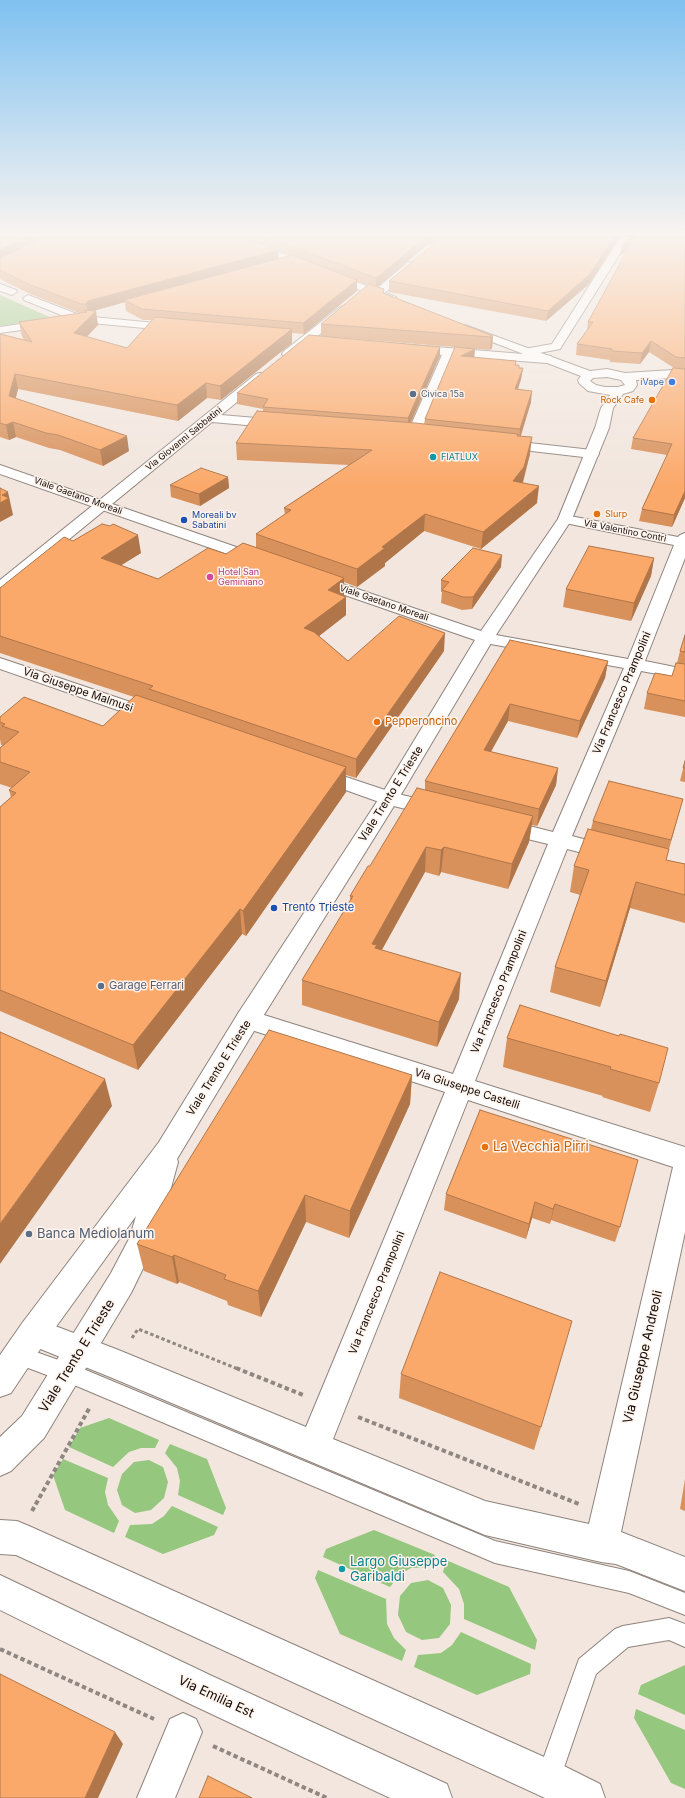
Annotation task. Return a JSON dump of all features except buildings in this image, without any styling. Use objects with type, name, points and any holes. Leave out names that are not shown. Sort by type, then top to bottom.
[{"type":"street","points":[[0,330],[73,320]]},
{"type":"street","points":[[90,320],[191,329]]},
{"type":"street","name":"Via Giovanni Sabbatini","points":[[0,588],[307,339],[333,320]]},
{"type":"street","points":[[528,352],[556,347],[573,320]]},
{"type":"street","points":[[456,324],[547,359],[605,391],[619,391]]},
{"type":"street","points":[[292,338],[323,341]]},
{"type":"street","points":[[402,348],[547,359]]},
{"type":"street","points":[[414,434],[449,352]]},
{"type":"street","points":[[590,382],[607,373],[625,377],[673,374],[685,375]]},
{"type":"street","name":"Viale Trento E Trieste","points":[[0,1382],[26,1343],[168,1150],[248,1020],[390,798],[485,638],[565,519],[602,428],[607,408],[619,391],[625,390],[631,385],[631,382],[625,377]]},
{"type":"street","points":[[590,382],[607,408]]},
{"type":"street","points":[[210,418],[296,425]]},
{"type":"street","points":[[398,433],[429,436]]},
{"type":"street","points":[[491,443],[592,454]]},
{"type":"street","name":"Viale Gaetano Moreali","points":[[0,468],[102,506],[272,565]]},
{"type":"street","name":"Via Valentino Contri","points":[[565,519],[684,541]]},
{"type":"street","name":"Via Francesco Prampolini","points":[[314,1447],[560,840],[635,664],[684,541]]},
{"type":"street","name":"Viale Gaetano Moreali","points":[[302,575],[485,638],[685,674]]},
{"type":"street","name":"Via Giuseppe Malmusi","points":[[0,663],[166,721]]},
{"type":"street","points":[[301,768],[390,798],[452,813]]},
{"type":"street","points":[[483,821],[626,857]]},
{"type":"street","name":"Via Giuseppe Castelli","points":[[248,1020],[685,1160]]},
{"type":"street","name":"Viale Trento E Trieste","points":[[0,1460],[34,1427],[121,1283],[143,1240],[168,1150]]},
{"type":"street","name":"Via Giuseppe Andreoli","points":[[601,1544],[685,1169]]},
{"type":"street","points":[[26,1343],[74,1362],[314,1447],[485,1518],[616,1547],[685,1574]]},
{"type":"street","points":[[0,1537],[17,1538],[548,1779],[586,1798]]},
{"type":"street","name":"Via Emilia Est","points":[[0,1592],[199,1689],[434,1798]]},
{"type":"street","points":[[156,1798],[183,1732]]},
{"type":"lane","points":[[74,1362],[495,1552],[629,1582],[685,1604]]},
{"type":"lane","points":[[548,1779],[587,1667],[623,1637],[669,1629],[685,1636]]},
{"type":"green space","points":[[0,320],[40,320],[0,326]]},
{"type":"green space","points":[[109,1418],[159,1440],[155,1448],[141,1448],[129,1452],[113,1467],[69,1447],[80,1428]]},
{"type":"green space","points":[[170,1444],[207,1459],[226,1508],[223,1515],[178,1495],[180,1481],[177,1468],[165,1453]]},
{"type":"green space","points":[[63,1459],[108,1478],[105,1492],[108,1505],[119,1521],[114,1533],[65,1510],[53,1475]]},
{"type":"green space","points":[[149,1460],[163,1467],[168,1482],[164,1498],[151,1510],[135,1513],[122,1505],[117,1490],[122,1474],[134,1462]]},
{"type":"green space","points":[[172,1506],[218,1527],[214,1535],[163,1554],[125,1537],[130,1525],[152,1524],[164,1516]]},
{"type":"green space","points":[[374,1530],[435,1555],[431,1567],[411,1568],[399,1575],[390,1587],[323,1557],[326,1549]]},
{"type":"green space","points":[[446,1560],[509,1587],[537,1640],[535,1650],[464,1619],[464,1604],[459,1589],[443,1572]]},
{"type":"green space","points":[[318,1570],[386,1599],[387,1624],[394,1638],[406,1650],[402,1661],[340,1634],[315,1578]]},
{"type":"green space","points":[[428,1580],[443,1588],[451,1605],[450,1624],[439,1638],[422,1640],[406,1632],[398,1615],[400,1596],[411,1583]]},
{"type":"green space","points":[[461,1632],[531,1664],[530,1674],[477,1695],[414,1667],[418,1655],[441,1653],[452,1645]]},
{"type":"green space","points":[[685,1665],[685,1715],[638,1694],[641,1685]]},
{"type":"green space","points":[[636,1709],[685,1730],[685,1789],[671,1783],[634,1718]]},
{"type":"place","name":"iVape","points":[[672,382]]},
{"type":"place","name":"Civica 15a","points":[[413,394]]},
{"type":"place","name":"Rock Cafe","points":[[652,400]]},
{"type":"place","name":"FIATLUX","points":[[433,457]]},
{"type":"place","name":"Slurp","points":[[597,514]]},
{"type":"place","name":"Moreali bv Sabatini","points":[[184,520]]},
{"type":"place","name":"Hotel San Geminiano","points":[[210,577]]},
{"type":"place","name":"Pepperoncino","points":[[377,722]]},
{"type":"place","name":"Trento Trieste","points":[[274,908]]},
{"type":"place","name":"Garage Ferrari","points":[[101,986]]},
{"type":"place","name":"La Vecchia Pirri","points":[[485,1147]]},
{"type":"place","name":"Banca Mediolanum","points":[[29,1234]]},
{"type":"place","name":"Largo Giuseppe Garibaldi","points":[[342,1569]]}]
